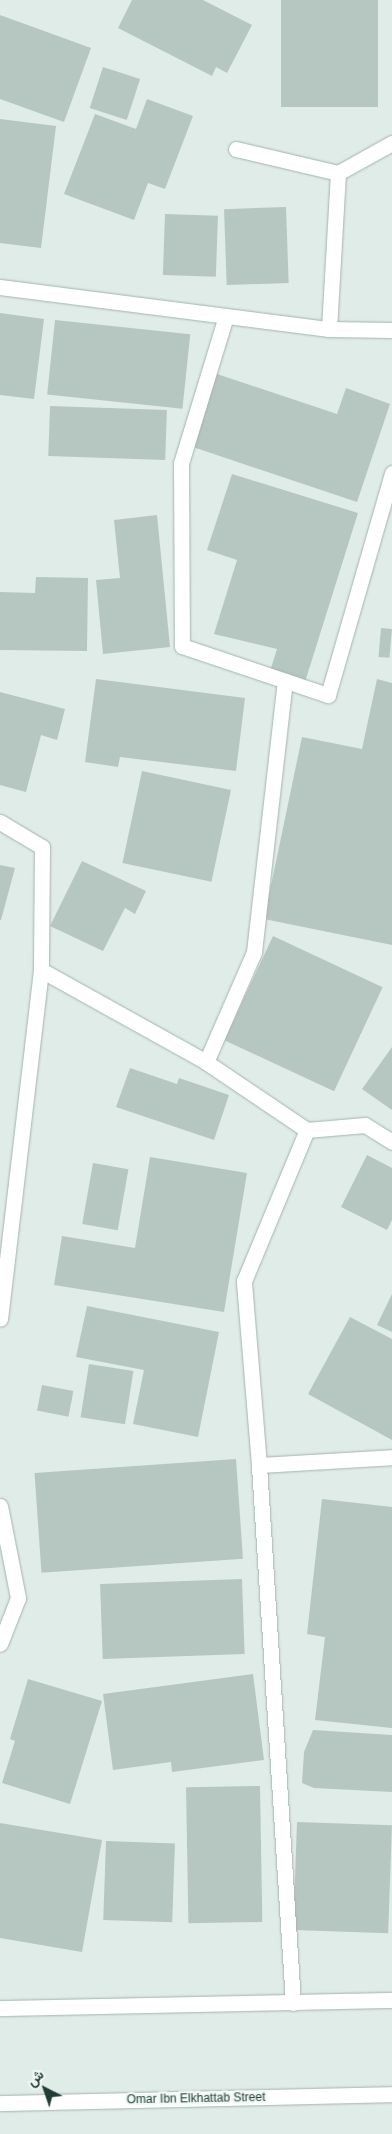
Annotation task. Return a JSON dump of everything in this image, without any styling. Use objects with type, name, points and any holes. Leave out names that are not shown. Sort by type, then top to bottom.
[{"type":"street","points":[[236,149],[338,173],[392,143]]},
{"type":"street","points":[[329,329],[338,173]]},
{"type":"street","points":[[0,286],[329,329],[392,330]]},
{"type":"street","points":[[226,316],[181,463],[182,646],[328,695],[392,473]]},
{"type":"street","points":[[206,1062],[254,952],[285,680]]},
{"type":"street","points":[[0,822],[42,847],[40,970],[0,1319]]},
{"type":"street","points":[[40,970],[206,1062],[308,1130],[365,1126],[392,1142]]},
{"type":"street","points":[[293,2003],[259,1465],[244,1281],[308,1130]]},
{"type":"street","points":[[259,1465],[392,1457]]},
{"type":"street","points":[[0,1506],[18,1598],[0,1644]]},
{"type":"street","points":[[0,2008],[392,2000]]},
{"type":"street","name":"Omar Ibn Elkhattab Street","points":[[0,2103],[392,2094]]},
{"type":"building","points":[[132,0],[203,0],[252,25],[227,73],[216,67],[212,76],[118,28]]},
{"type":"building","points":[[281,0],[378,0],[378,107],[281,107]]},
{"type":"building","points":[[0,15],[91,48],[64,122],[0,99]]},
{"type":"building","points":[[103,67],[140,79],[127,120],[90,108]]},
{"type":"building","points":[[147,99],[193,116],[165,189],[148,183],[134,220],[64,194],[95,114],[136,129]]},
{"type":"building","points":[[0,119],[56,126],[41,248],[0,243]]},
{"type":"building","points":[[286,207],[289,283],[227,285],[224,209]]},
{"type":"building","points":[[165,214],[218,216],[216,277],[163,275]]},
{"type":"building","points":[[0,313],[44,319],[34,399],[0,395]]},
{"type":"building","points":[[55,320],[190,334],[182,409],[47,395]]},
{"type":"building","points":[[217,374],[337,414],[346,388],[390,404],[357,502],[193,447]]},
{"type":"building","points":[[50,406],[167,410],[165,460],[48,456]]},
{"type":"building","points":[[232,474],[358,513],[305,682],[270,671],[277,649],[214,634],[237,560],[207,550]]},
{"type":"building","points":[[157,515],[170,647],[103,654],[96,580],[120,578],[114,520]]},
{"type":"building","points":[[36,577],[88,578],[87,651],[0,650],[0,592],[35,593]]},
{"type":"building","points":[[381,628],[392,629],[389,658],[378,657]]},
{"type":"building","points":[[96,679],[245,698],[236,771],[120,757],[118,767],[85,762]]},
{"type":"building","points":[[377,679],[392,683],[392,945],[264,919],[302,737],[362,749]]},
{"type":"building","points":[[0,692],[65,709],[57,740],[41,735],[26,792],[0,785]]},
{"type":"building","points":[[142,771],[231,790],[211,882],[122,863]]},
{"type":"building","points":[[82,861],[146,891],[135,914],[125,908],[103,951],[50,926]]},
{"type":"building","points":[[0,865],[15,868],[1,920],[0,920]]},
{"type":"building","points":[[273,936],[383,987],[334,1091],[224,1040]]},
{"type":"building","points":[[392,1047],[392,1110],[362,1089]]},
{"type":"building","points":[[130,1068],[177,1084],[179,1078],[229,1095],[214,1140],[116,1107]]},
{"type":"building","points":[[367,1155],[392,1168],[392,1220],[387,1230],[341,1207]]},
{"type":"building","points":[[150,1157],[247,1173],[224,1312],[54,1285],[62,1236],[135,1248]]},
{"type":"building","points":[[93,1163],[128,1169],[118,1230],[82,1224]]},
{"type":"building","points":[[392,1294],[392,1332],[377,1325]]},
{"type":"building","points":[[87,1306],[219,1332],[198,1437],[133,1424],[144,1370],[76,1357]]},
{"type":"building","points":[[350,1317],[392,1339],[392,1440],[308,1394]]},
{"type":"building","points":[[89,1364],[133,1371],[125,1424],[81,1417]]},
{"type":"building","points":[[42,1385],[73,1391],[68,1417],[37,1411]]},
{"type":"building","points":[[236,1459],[243,1559],[41,1573],[34,1473]]},
{"type":"building","points":[[322,1499],[392,1507],[392,1728],[315,1720],[325,1637],[307,1634]]},
{"type":"building","points":[[242,1579],[245,1654],[103,1659],[100,1584]]},
{"type":"building","points":[[253,1674],[264,1760],[172,1772],[171,1762],[113,1770],[103,1694]]},
{"type":"building","points":[[28,1679],[102,1701],[70,1804],[2,1783],[15,1741],[10,1739]]},
{"type":"building","points":[[313,1730],[392,1735],[392,1792],[314,1788],[302,1783],[304,1752]]},
{"type":"building","points":[[260,1786],[262,1922],[188,1923],[186,1787]]},
{"type":"building","points":[[297,1822],[392,1825],[388,1933],[293,1930]]},
{"type":"building","points":[[0,1823],[102,1840],[82,1952],[0,1938]]},
{"type":"building","points":[[106,1841],[175,1843],[172,1922],[103,1920]]}]
